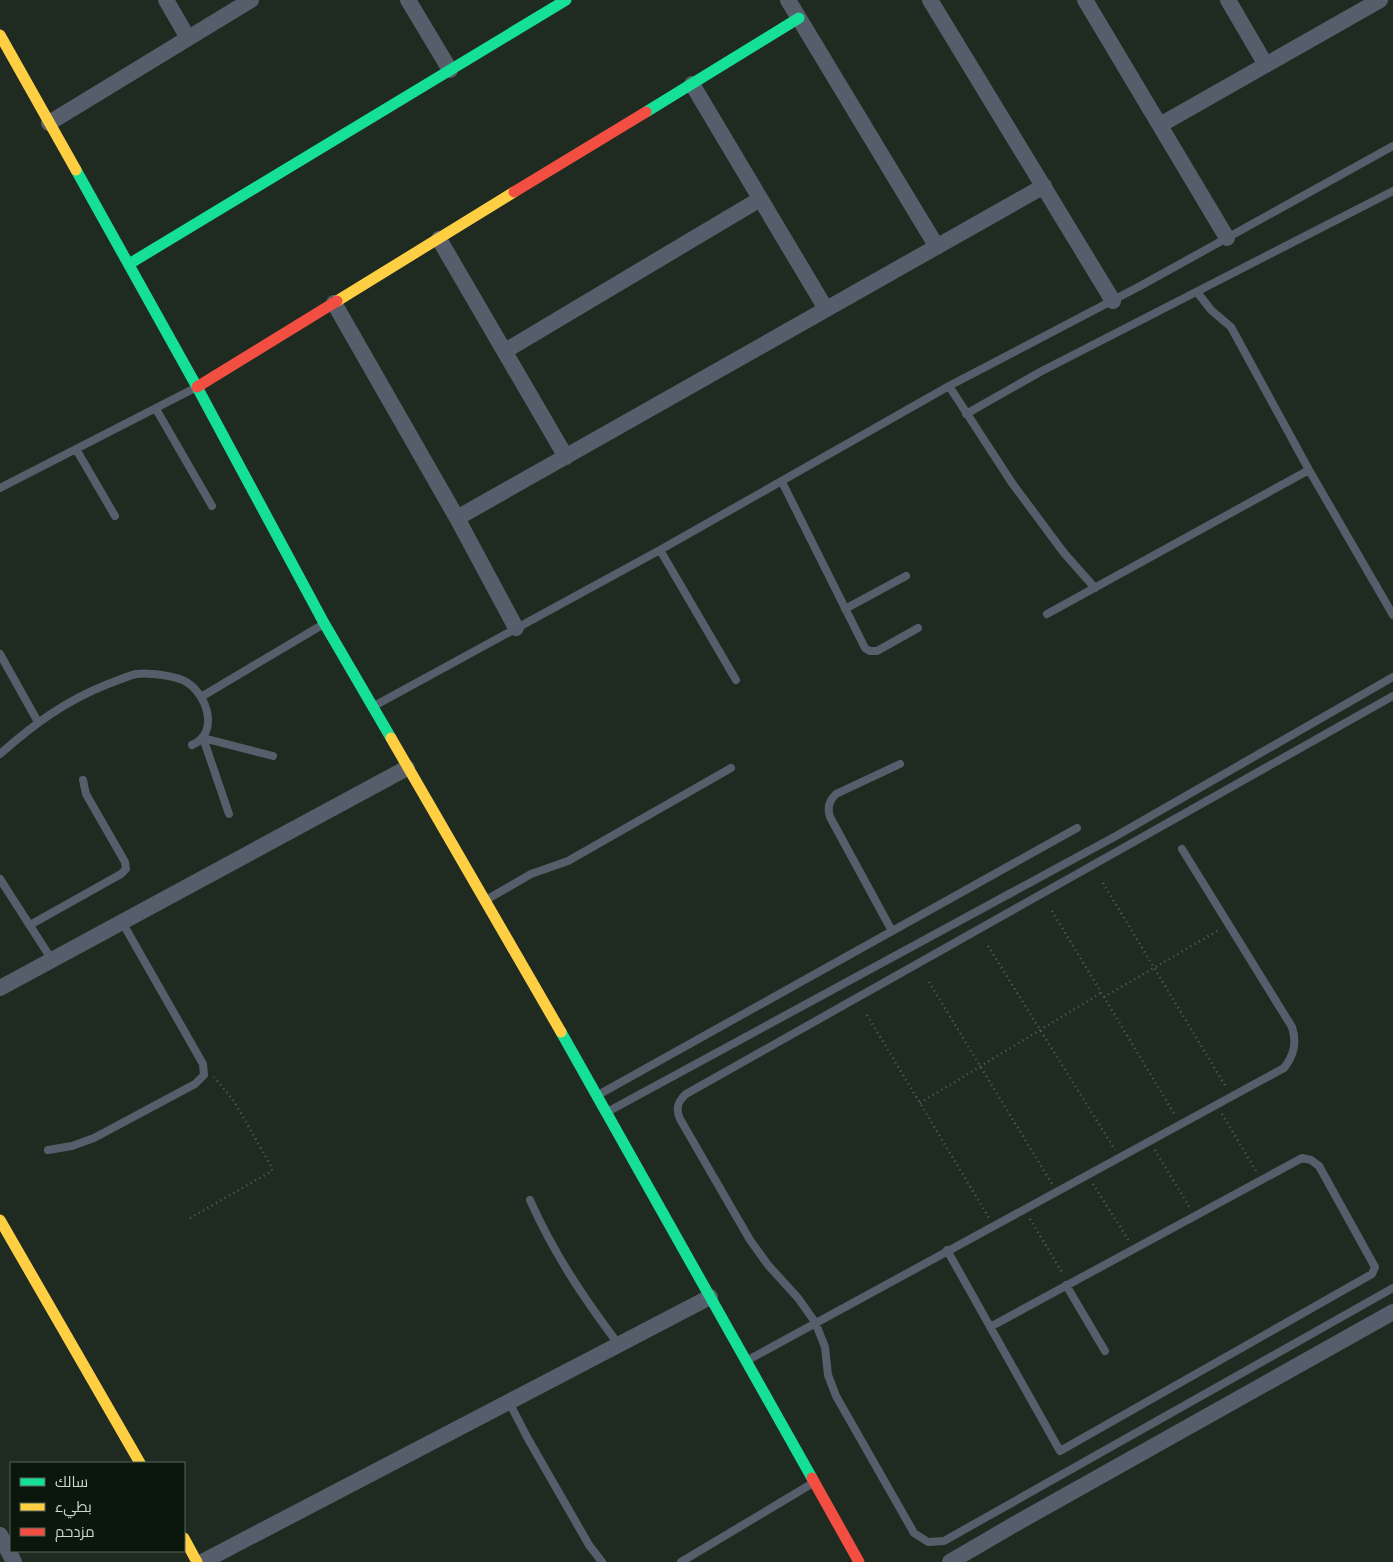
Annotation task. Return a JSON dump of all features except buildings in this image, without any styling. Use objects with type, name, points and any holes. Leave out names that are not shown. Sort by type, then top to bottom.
[{"type":"street","points":[[166,0],[188,38]]},
{"type":"street","points":[[49,123],[250,0]]},
{"type":"street","points":[[408,0],[450,70]]},
{"type":"street","points":[[788,0],[937,247]]},
{"type":"street","points":[[930,0],[1113,301]]},
{"type":"street","points":[[1085,0],[1227,238]]},
{"type":"street","points":[[1228,0],[1266,65]]},
{"type":"street","points":[[1160,125],[1380,0]]},
{"type":"street","points":[[129,264],[561,1]]},
{"type":"street","points":[[197,387],[799,18]]},
{"type":"street","points":[[0,35],[197,387],[324,623],[607,1112],[859,1562]]},
{"type":"street","points":[[692,84],[826,309]]},
{"type":"street","points":[[457,518],[1044,186]]},
{"type":"street","points":[[505,351],[760,199]]},
{"type":"street","points":[[440,239],[566,456]]},
{"type":"street","points":[[334,303],[457,518],[516,628]]},
{"type":"street","points":[[0,988],[407,768]]},
{"type":"street","points":[[0,1220],[139,1462]]},
{"type":"street","points":[[202,1562],[230,1556],[509,1402],[710,1297]]},
{"type":"street","points":[[950,1562],[1393,1312]]},
{"type":"street","points":[[0,1535],[14,1562]]},
{"type":"street","points":[[185,1540],[197,1562]]},
{"type":"lane","points":[[372,707],[660,550],[949,386],[1113,301],[1393,146]]},
{"type":"lane","points":[[966,414],[1040,372],[1393,191]]},
{"type":"lane","points":[[1197,292],[1211,310],[1231,327],[1309,470],[1393,615]]},
{"type":"lane","points":[[949,386],[1012,483],[1064,553],[1095,588]]},
{"type":"lane","points":[[0,488],[197,387]]},
{"type":"lane","points":[[156,409],[212,506]]},
{"type":"lane","points":[[76,449],[115,516]]},
{"type":"lane","points":[[1047,614],[1309,470]]},
{"type":"lane","points":[[782,482],[864,645],[870,651],[877,651],[918,628]]},
{"type":"lane","points":[[660,550],[736,680]]},
{"type":"lane","points":[[846,609],[906,576]]},
{"type":"lane","points":[[201,697],[324,623]]},
{"type":"lane","points":[[0,655],[38,722]]},
{"type":"lane","points":[[0,754],[38,722],[76,698],[136,674],[183,680],[189,683],[201,697],[206,707],[208,725],[203,738],[192,745]]},
{"type":"lane","points":[[607,1112],[1116,836],[1393,677]]},
{"type":"lane","points":[[1393,696],[682,1098],[677,1108],[680,1119],[750,1240],[768,1266],[798,1298],[815,1322],[824,1347],[828,1375],[836,1396],[914,1533],[923,1540],[933,1543],[944,1541],[1393,1288]]},
{"type":"lane","points":[[203,738],[273,756]]},
{"type":"lane","points":[[203,738],[229,814]]},
{"type":"lane","points":[[892,931],[828,811],[831,799],[836,794],[900,764]]},
{"type":"lane","points":[[484,900],[531,874],[568,861],[731,768]]},
{"type":"lane","points":[[30,925],[121,874],[126,869],[125,862],[86,794],[83,780]]},
{"type":"lane","points":[[597,1096],[1077,828]]},
{"type":"lane","points":[[746,1361],[1284,1068],[1292,1055],[1295,1041],[1294,1034],[1182,849]]},
{"type":"lane","points":[[0,879],[52,960]]},
{"type":"lane","points":[[48,1150],[72,1146],[103,1133],[199,1082],[204,1075],[204,1067],[122,922]]},
{"type":"lane","points":[[948,1250],[990,1327],[1060,1451],[1374,1272],[1375,1267],[1315,1162],[1307,1158],[1297,1159],[990,1327]]},
{"type":"lane","points":[[530,1200],[544,1231],[564,1267],[619,1345]]},
{"type":"lane","points":[[1068,1284],[1105,1351]]},
{"type":"lane","points":[[509,1402],[594,1553],[602,1562]]},
{"type":"lane","points":[[682,1562],[814,1483]]},
{"type":"path","points":[[1103,882],[1232,1096]]},
{"type":"path","points":[[1052,911],[1180,1124]]},
{"type":"path","points":[[1104,997],[1229,925]]},
{"type":"path","points":[[988,946],[1120,1157]]},
{"type":"path","points":[[929,982],[1057,1191]]},
{"type":"path","points":[[920,1103],[1101,993]]},
{"type":"path","points":[[867,1015],[994,1226]]},
{"type":"path","points":[[190,1218],[270,1173],[272,1168],[234,1102],[218,1081],[204,1067]]},
{"type":"path","points":[[1217,1104],[1261,1179]]},
{"type":"path","points":[[1150,1141],[1194,1215]]},
{"type":"path","points":[[1088,1175],[1133,1249]]},
{"type":"path","points":[[1024,1209],[1068,1284]]},
{"type":"traffic: fast","points":[[129,264],[566,0]]},
{"type":"traffic: fast","points":[[646,112],[799,18]]},
{"type":"traffic: fast","points":[[76,170],[197,387],[324,623],[391,738]]},
{"type":"traffic: fast","points":[[561,1032],[812,1478]]},
{"type":"traffic: slow","points":[[0,35],[76,170]]},
{"type":"traffic: slow","points":[[337,301],[514,192]]},
{"type":"traffic: slow","points":[[391,738],[561,1032]]},
{"type":"traffic: slow","points":[[0,1220],[139,1462]]},
{"type":"traffic: slow","points":[[185,1540],[197,1562]]},
{"type":"traffic: jam","points":[[514,192],[646,112]]},
{"type":"traffic: jam","points":[[197,387],[337,301]]},
{"type":"traffic: jam","points":[[812,1478],[859,1562]]}]
